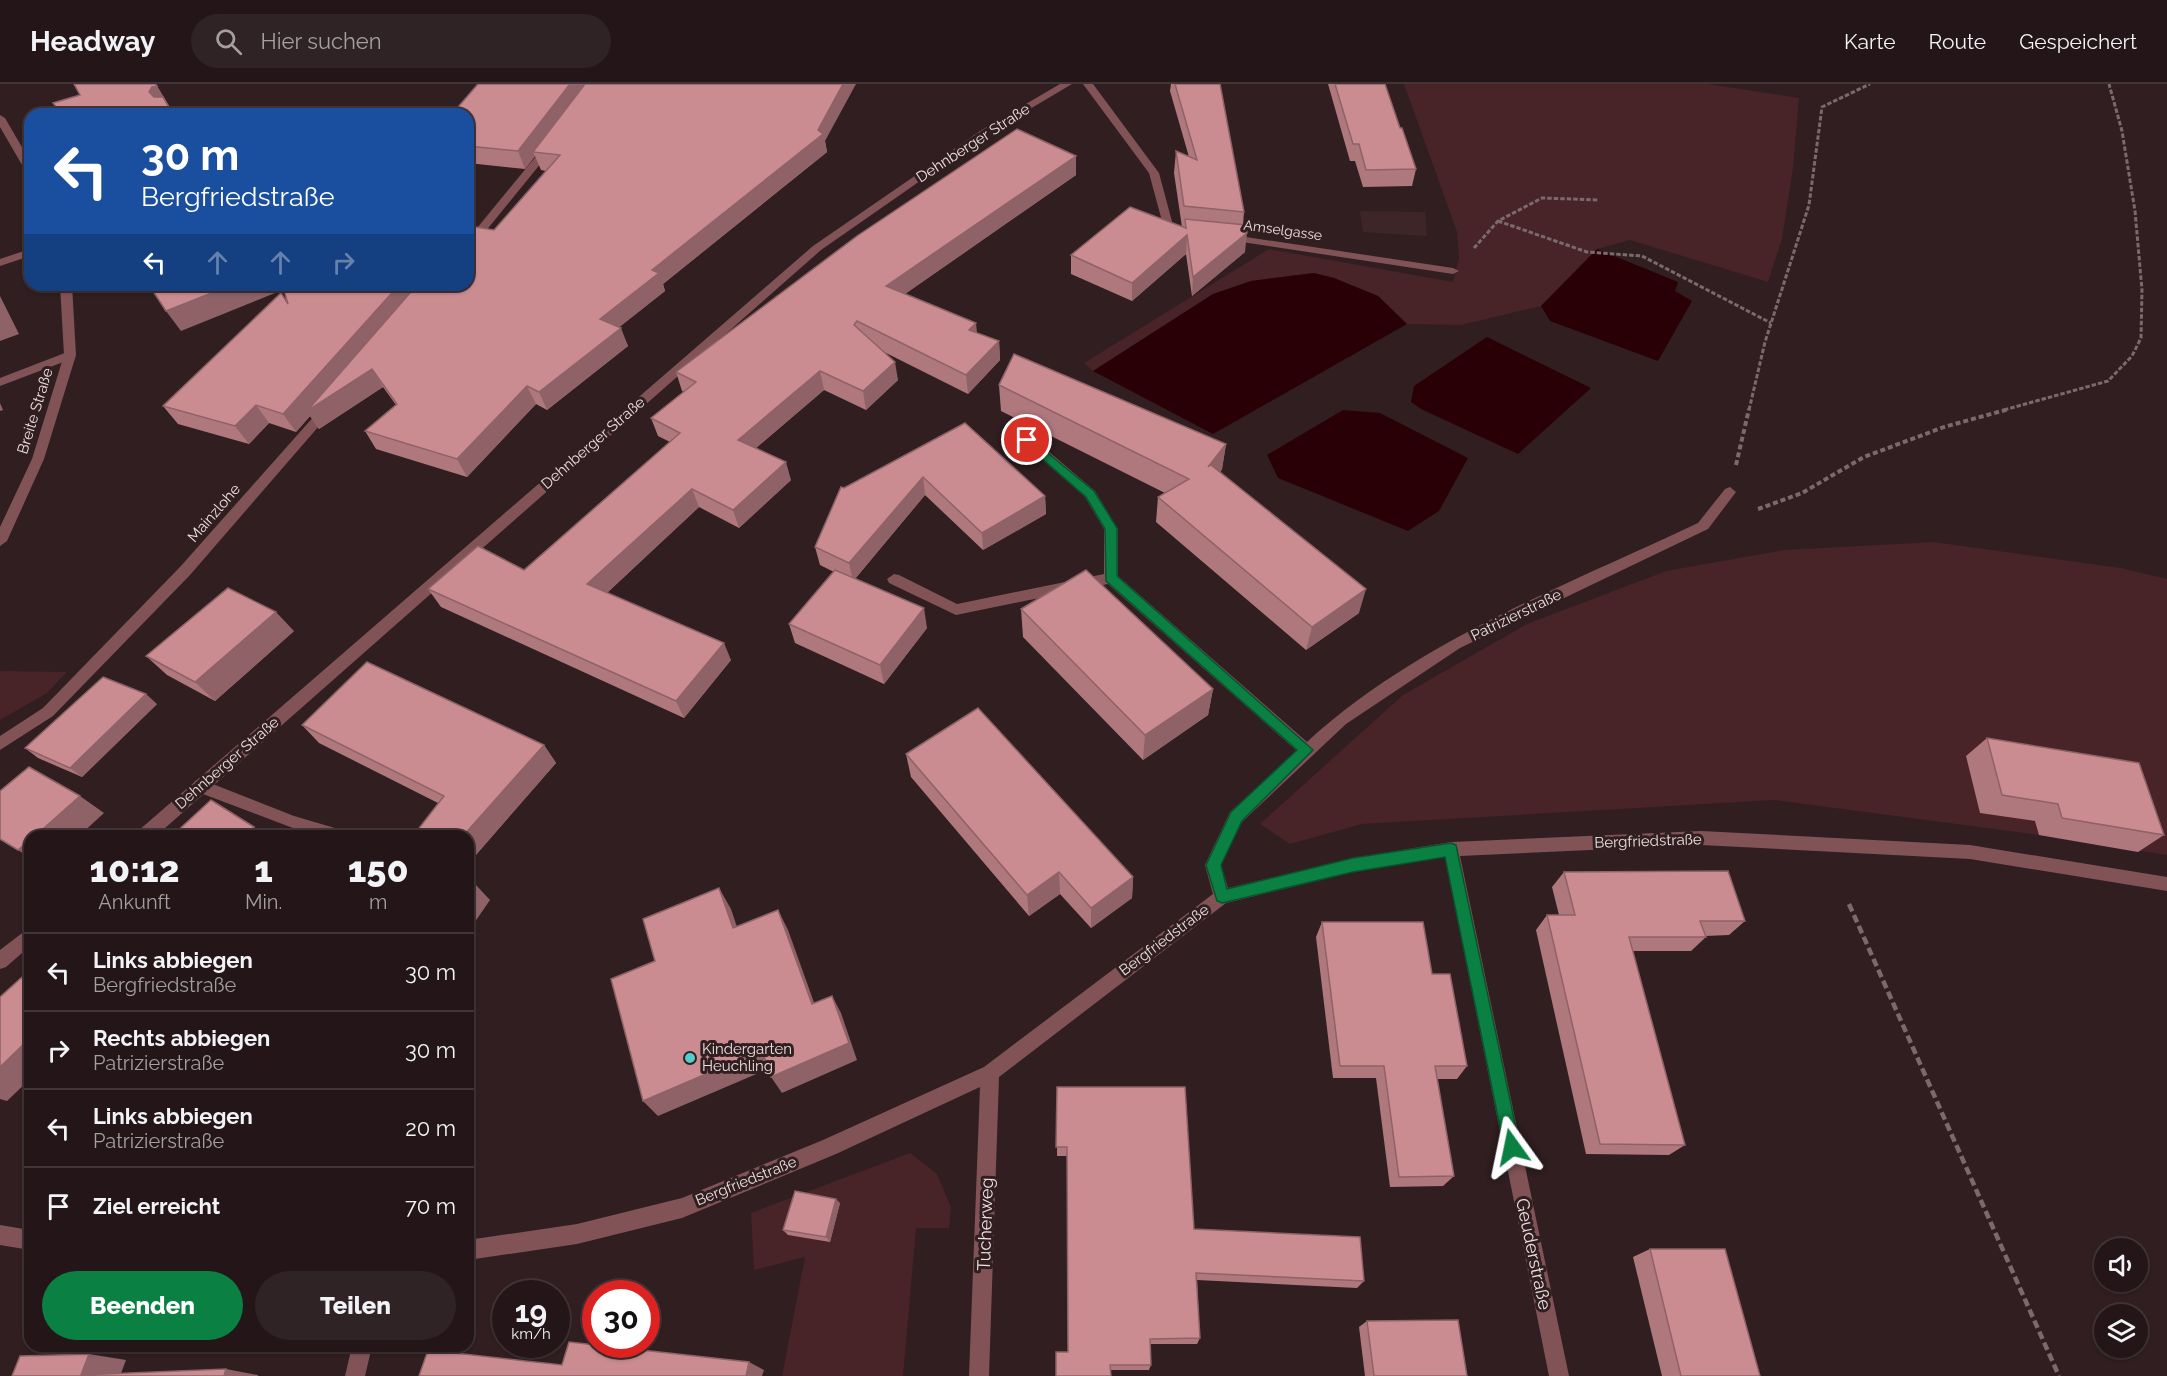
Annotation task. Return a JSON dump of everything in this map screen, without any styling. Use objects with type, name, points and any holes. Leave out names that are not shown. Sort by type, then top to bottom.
[{"type":"street","name":"Dehnberger Straße","points":[[151,830],[817,248],[983,133],[1067,84]]},
{"type":"street","points":[[1088,84],[1154,173],[1170,231],[1194,234]]},
{"type":"street","points":[[0,118],[24,160]]},
{"type":"street","points":[[474,239],[525,180],[558,136]]},
{"type":"street","name":"Amselgasse","points":[[1217,236],[1287,243],[1363,259],[1453,271]]},
{"type":"street","points":[[0,263],[24,254]]},
{"type":"street","name":"Breite Straße","points":[[0,541],[38,459],[70,355],[66,291]]},
{"type":"street","points":[[0,382],[70,355]]},
{"type":"street","name":"Mainzlohe","points":[[0,744],[48,712],[185,571],[334,401]]},
{"type":"street","points":[[1011,426],[1090,494],[1111,528],[1111,578],[1306,750]]},
{"type":"street","name":"Patrizierstraße","points":[[1222,897],[1214,865],[1236,817],[1341,720],[1455,644],[1703,526],[1730,492]]},
{"type":"street","points":[[894,579],[956,610],[1111,578]]},
{"type":"street","points":[[200,786],[292,822],[319,830]]},
{"type":"street","name":"Bergfriedstraße","points":[[474,1249],[577,1234],[682,1208],[829,1147],[990,1073],[1222,897],[1353,865],[1451,849],[1701,838],[1970,852],[2167,885]]},
{"type":"street","name":"Geuderstraße","points":[[1451,849],[1559,1376]]},
{"type":"street","points":[[0,961],[24,940]]},
{"type":"street","name":"Tucherweg","points":[[980,1376],[990,1073]]},
{"type":"street","points":[[0,1234],[24,1239]]},
{"type":"street","points":[[355,1376],[361,1352]]},
{"type":"path","points":[[1730,492],[1771,323],[1809,205],[1822,107],[1870,84]]},
{"type":"path","points":[[1703,526],[1802,493],[1864,457],[1944,427],[2108,381],[2128,363],[2142,336],[2143,303],[2136,226],[2125,147],[2109,84]]},
{"type":"path","points":[[1453,271],[1498,221],[1542,198],[1599,200]]},
{"type":"path","points":[[1498,221],[1587,252],[1642,256],[1771,323]]},
{"type":"path","points":[[1849,904],[2059,1376]]},
{"type":"shaded area","points":[[1404,84],[1707,84],[1799,98],[1793,168],[1782,239],[1768,282],[1630,240],[1597,249],[1541,306],[1461,325],[1407,324],[1378,296],[1334,278],[1313,273],[1251,281],[1213,294],[1093,371],[1084,363],[1269,249],[1453,282],[1459,258],[1457,232]]},
{"type":"shaded area","points":[[1360,211],[1425,212],[1427,236],[1363,232]]},
{"type":"shaded area","points":[[1597,249],[1678,282],[1675,291],[1692,301],[1658,361],[1550,321],[1541,306]]},
{"type":"shaded area","points":[[1314,273],[1334,278],[1378,296],[1407,324],[1213,434],[1093,371],[1213,294],[1251,281]]},
{"type":"shaded area","points":[[1487,337],[1591,388],[1518,454],[1421,409],[1411,402],[1414,386]]},
{"type":"shaded area","points":[[1343,410],[1380,413],[1468,458],[1439,511],[1408,531],[1278,478],[1267,455]]},
{"type":"shaded area","points":[[1934,542],[2121,568],[2167,579],[2167,855],[2039,835],[1774,800],[1362,824],[1290,844],[1260,824],[1403,695],[1527,624],[1666,571],[1784,550]]},
{"type":"shaded area","points":[[0,671],[67,672],[47,693],[0,720]]},
{"type":"shaded area","points":[[910,1153],[937,1174],[951,1207],[949,1228],[916,1228],[903,1376],[782,1376],[805,1257],[754,1270],[751,1213]]},
{"type":"building","points":[[74,84],[155,84],[157,86],[152,87],[149,92],[154,97],[163,97],[169,108],[57,108],[53,103],[80,95]]},
{"type":"building","points":[[478,84],[570,84],[518,151],[474,147],[474,108],[457,108]]},
{"type":"building","points":[[585,84],[843,84],[818,130],[823,134],[652,270],[659,273],[600,319],[621,328],[539,392],[527,386],[457,459],[365,431],[397,404],[372,369],[307,411],[412,291],[474,291],[474,227],[494,230],[560,155],[533,152]]},
{"type":"building","points":[[1175,84],[1220,84],[1244,212],[1184,206],[1176,151],[1197,160]]},
{"type":"building","points":[[1335,84],[1385,84],[1416,169],[1366,170],[1359,144],[1353,144]]},
{"type":"building","points":[[1017,129],[1076,156],[886,286],[976,323],[969,330],[999,341],[966,375],[857,321],[854,325],[895,362],[863,391],[820,371],[738,440],[786,462],[733,510],[692,489],[587,584],[724,643],[676,701],[428,589],[478,546],[524,570],[680,433],[651,418],[696,382],[676,372],[857,236]]},
{"type":"building","points":[[1130,207],[1186,228],[1185,219],[1246,225],[1247,233],[1193,277],[1187,235],[1132,283],[1071,255]]},
{"type":"building","points":[[153,291],[217,291],[166,311]]},
{"type":"building","points":[[284,291],[394,291],[283,414],[256,405],[235,426],[163,406],[281,293],[288,304]]},
{"type":"building","points":[[1014,354],[1226,444],[1208,467],[1211,465],[1366,589],[1312,627],[1158,497],[1189,479],[999,385]]},
{"type":"building","points":[[965,423],[1045,496],[982,533],[923,477],[849,563],[815,547],[841,487],[844,488]]},
{"type":"building","points":[[835,570],[924,608],[880,665],[789,624]]},
{"type":"building","points":[[1086,570],[1213,689],[1145,735],[1021,609]]},
{"type":"building","points":[[228,588],[276,612],[195,682],[146,656]]},
{"type":"building","points":[[367,662],[544,745],[468,830],[418,830],[444,796],[302,725]]},
{"type":"building","points":[[103,677],[146,694],[70,768],[25,748]]},
{"type":"building","points":[[978,708],[1133,877],[1091,908],[1059,872],[1027,895],[906,754]]},
{"type":"building","points":[[1987,738],[2139,763],[2164,835],[2062,818],[2058,804],[2002,795]]},
{"type":"building","points":[[29,767],[80,796],[42,830],[24,830],[24,845],[18,850],[0,839],[0,791]]},
{"type":"building","points":[[211,800],[254,827],[251,830],[178,830]]},
{"type":"building","points":[[1728,871],[1745,921],[1700,921],[1706,937],[1629,937],[1685,1145],[1600,1144],[1547,915],[1575,915],[1564,872]]},
{"type":"building","points":[[719,888],[733,928],[778,910],[812,1004],[832,996],[849,1043],[771,1077],[762,1050],[643,1101],[611,979],[655,961],[643,919]]},
{"type":"building","points":[[1322,922],[1423,922],[1432,974],[1450,974],[1467,1066],[1435,1066],[1454,1176],[1399,1177],[1384,1066],[1340,1066]]},
{"type":"building","points":[[24,975],[24,1044],[0,1067],[0,997]]},
{"type":"building","points":[[1057,1087],[1185,1087],[1194,1229],[1360,1237],[1364,1281],[1196,1273],[1200,1338],[1150,1339],[1151,1365],[1110,1365],[1111,1376],[1056,1376],[1056,1352],[1068,1352],[1067,1147],[1056,1147]]},
{"type":"building","points":[[795,1191],[836,1199],[826,1237],[783,1230]]},
{"type":"building","points":[[1650,1249],[1725,1249],[1760,1376],[1681,1376]]},
{"type":"building","points":[[1458,1320],[1467,1376],[1374,1376],[1367,1321]]},
{"type":"building","points":[[570,1342],[582,1343],[582,1358],[660,1358],[660,1352],[749,1362],[746,1376],[419,1376],[427,1352],[562,1365],[564,1358],[570,1358]]},
{"type":"building","points":[[89,1354],[81,1375],[226,1369],[224,1376],[12,1376],[20,1356]]},
{"type":"place","name":"Kindergarten Heuchling","points":[[690,1058]]},
{"type":"route","points":[[1027,440],[1090,494],[1111,528],[1111,578],[1306,750],[1236,817],[1214,865],[1222,897],[1353,865],[1451,849],[1512,1147]]}]
